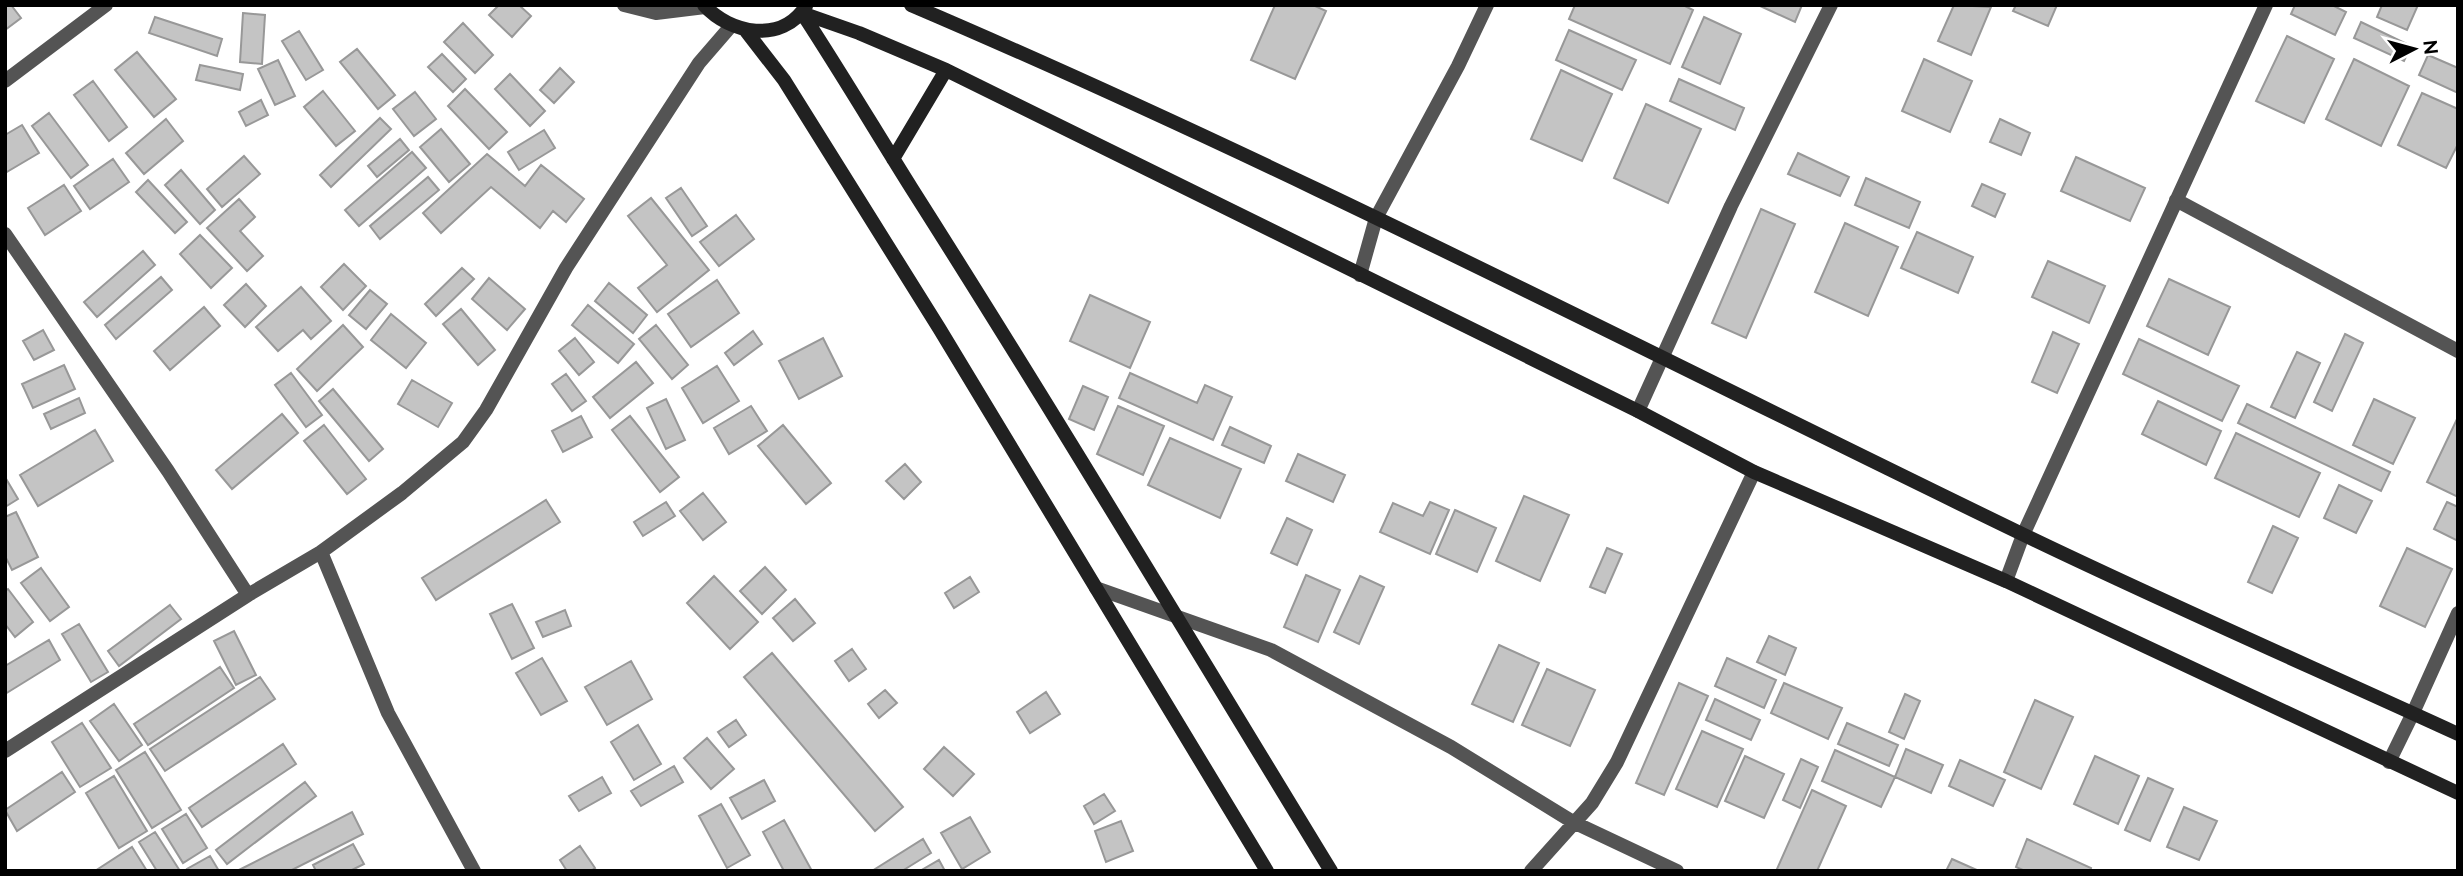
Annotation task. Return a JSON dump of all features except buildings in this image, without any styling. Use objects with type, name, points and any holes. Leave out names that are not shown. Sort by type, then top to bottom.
[{"type":"main road","points":[[911,5],[1106,90],[1662,356],[2023,535],[2458,734]]},
{"type":"main road","points":[[704,6],[731,26],[762,31],[777,28],[804,9]]},
{"type":"main road","points":[[804,9],[946,71],[1638,411],[1754,472],[2006,581],[2458,793]]},
{"type":"main road","points":[[804,9],[893,159],[1065,432],[1331,871]]},
{"type":"main road","points":[[746,30],[784,80],[1267,871]]},
{"type":"main road","points":[[893,159],[946,71]]},
{"type":"street","points":[[5,81],[106,5]]},
{"type":"street","points":[[624,5],[656,13],[704,6]]},
{"type":"street","points":[[1360,275],[1376,218],[1458,66],[1487,5]]},
{"type":"street","points":[[1638,411],[1731,206],[1830,5]]},
{"type":"street","points":[[2006,581],[2023,535],[2266,5]]},
{"type":"street","points":[[5,751],[248,595],[321,552],[402,493],[463,442],[486,410],[566,268],[699,63],[731,26]]},
{"type":"street","points":[[2176,200],[2458,351]]},
{"type":"street","points":[[5,234],[168,471],[248,595]]},
{"type":"street","points":[[1531,871],[1592,803],[1617,762],[1754,472]]},
{"type":"street","points":[[321,552],[387,713],[474,871]]},
{"type":"street","points":[[1096,587],[1271,650],[1451,747],[1573,822],[1677,871]]},
{"type":"street","points":[[2389,762],[2458,612]]}]
